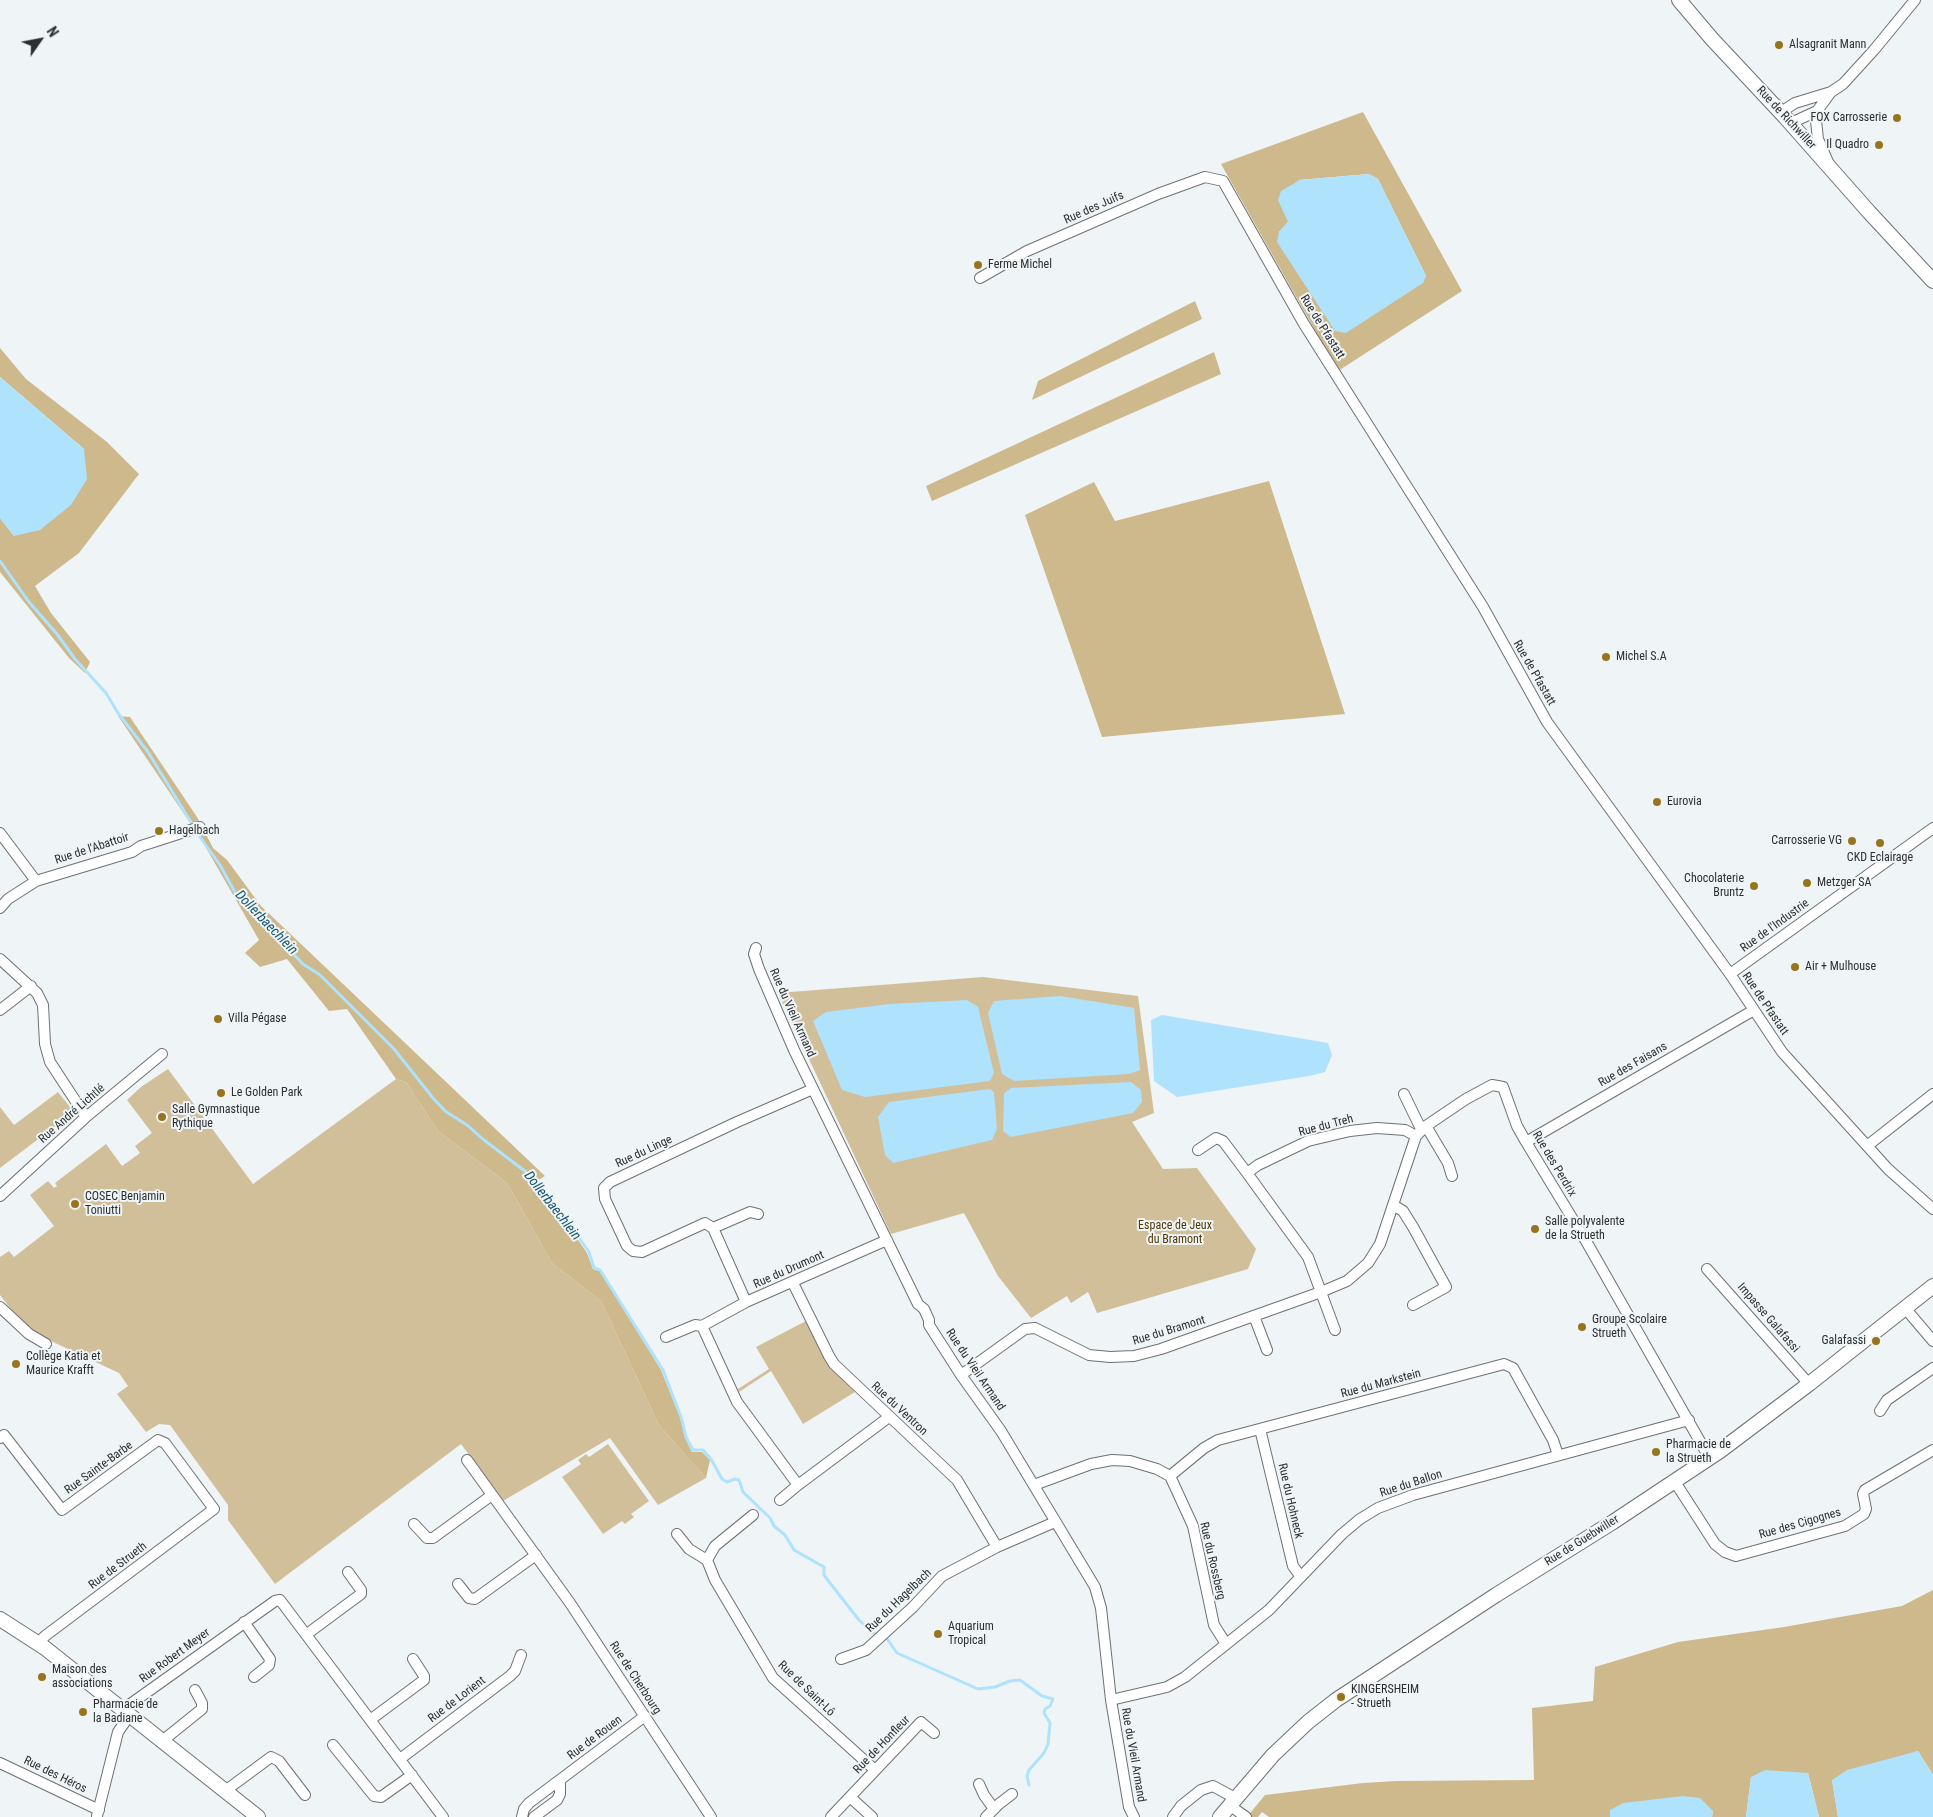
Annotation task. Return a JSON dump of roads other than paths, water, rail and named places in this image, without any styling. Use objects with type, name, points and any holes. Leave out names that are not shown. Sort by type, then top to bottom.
[{"type":"main road","name":"Rue de Richwiller","points":[[1680,0],[1712,40],[1781,112],[1868,212],[1933,281]]},
{"type":"main road","name":"Rue de Guebwiller","points":[[1220,1817],[1273,1755],[1308,1722],[1336,1700],[1397,1658],[1710,1459],[1933,1286]]},
{"type":"main road","points":[[0,1620],[38,1643],[258,1817]]},
{"type":"street","points":[[1781,112],[1795,103],[1831,92],[1842,84],[1874,50],[1915,0]]},
{"type":"street","points":[[1829,165],[1818,139],[1816,121],[1818,111],[1831,92]]},
{"type":"street","points":[[1791,123],[1818,111]]},
{"type":"street","name":"Rue des Juifs","points":[[980,278],[1027,251],[1158,194],[1205,177],[1222,181]]},
{"type":"street","name":"Rue de Pfastatt","points":[[1222,181],[1304,324],[1483,607],[1548,722],[1730,974],[1782,1052],[1898,1179],[1933,1210]]},
{"type":"street","name":"Rue de l'Abattoir","points":[[0,908],[8,899],[36,881],[123,855],[141,846],[200,827]]},
{"type":"street","name":"Rue de l'Industrie","points":[[1730,974],[1933,828]]},
{"type":"street","points":[[0,833],[36,881]]},
{"type":"street","name":"Rue du Vieil Armand","points":[[756,948],[754,954],[759,968],[794,1050],[918,1304],[924,1309],[929,1325],[961,1375],[1001,1431],[1095,1587],[1101,1608],[1111,1700],[1129,1807],[1134,1817]]},
{"type":"street","points":[[0,958],[37,992],[44,1006],[45,1044],[50,1062],[86,1117]]},
{"type":"street","points":[[0,1010],[32,986]]},
{"type":"street","name":"Rue des Faisans","points":[[1526,1142],[1754,1010]]},
{"type":"street","name":"Rue André Lichtlé","points":[[0,1196],[86,1117],[162,1054]]},
{"type":"street","name":"Rue des Perdrix","points":[[1421,1130],[1466,1099],[1492,1085],[1503,1087],[1517,1126],[1586,1241],[1710,1459]]},
{"type":"street","name":"Rue du Linge","points":[[758,1214],[750,1212],[713,1228],[705,1223],[642,1252],[633,1251],[627,1246],[619,1231],[605,1199],[604,1188],[610,1182],[737,1122],[813,1089]]},
{"type":"street","points":[[1404,1094],[1421,1130],[1448,1163],[1452,1176]]},
{"type":"street","points":[[1868,1146],[1933,1094]]},
{"type":"street","name":"Rue du Treh","points":[[1246,1173],[1258,1165],[1308,1141],[1350,1131],[1377,1128],[1421,1130]]},
{"type":"street","name":"Rue du Bramont","points":[[961,1375],[1025,1329],[1035,1328],[1089,1355],[1110,1357],[1134,1356],[1161,1349],[1347,1281],[1368,1263],[1380,1244],[1421,1130]]},
{"type":"street","points":[[1198,1150],[1216,1138],[1223,1141],[1308,1257],[1335,1330]]},
{"type":"street","points":[[1393,1205],[1403,1211],[1446,1287],[1412,1305]]},
{"type":"street","points":[[713,1228],[746,1302]]},
{"type":"street","name":"Rue du Drumont","points":[[666,1337],[695,1325],[702,1326],[746,1302],[793,1283],[887,1240]]},
{"type":"street","name":"Impasse Galafassi","points":[[1707,1269],[1809,1384]]},
{"type":"street","name":"Rue du Ventron","points":[[793,1283],[834,1364],[957,1480],[997,1548]]},
{"type":"street","points":[[0,1307],[29,1334],[46,1344]]},
{"type":"street","points":[[1905,1308],[1933,1342]]},
{"type":"street","points":[[1254,1316],[1267,1350]]},
{"type":"street","points":[[702,1326],[736,1402],[798,1485]]},
{"type":"street","name":"Rue du Markstein","points":[[1170,1476],[1204,1448],[1218,1440],[1504,1364],[1513,1368],[1553,1440],[1558,1455]]},
{"type":"street","points":[[1880,1410],[1887,1400],[1933,1368]]},
{"type":"street","points":[[780,1500],[889,1417]]},
{"type":"street","name":"Rue du Ballon","points":[[1111,1700],[1166,1687],[1184,1676],[1269,1610],[1342,1534],[1378,1508],[1413,1495],[1689,1420]]},
{"type":"street","name":"Rue du Hohneck","points":[[1260,1429],[1293,1566],[1301,1576]]},
{"type":"street","name":"Rue Sainte-Barbe","points":[[0,1438],[4,1435],[62,1510],[158,1440],[165,1443],[214,1509]]},
{"type":"street","name":"Rue des Cigognes","points":[[1675,1482],[1715,1544],[1725,1552],[1736,1556],[1845,1526],[1864,1514],[1866,1509],[1863,1494],[1865,1490],[1933,1450]]},
{"type":"street","name":"Rue de Cherbourg","points":[[467,1460],[583,1622],[711,1817]]},
{"type":"street","points":[[1034,1485],[1091,1464],[1112,1460],[1130,1461],[1157,1469],[1170,1476]]},
{"type":"street","name":"Rue du Rossberg","points":[[1170,1476],[1193,1526],[1214,1625],[1226,1644]]},
{"type":"street","points":[[414,1524],[427,1538],[433,1538],[492,1495]]},
{"type":"street","name":"Rue de Strueth","points":[[38,1643],[214,1509]]},
{"type":"street","points":[[677,1534],[689,1549],[707,1560],[715,1546],[753,1515]]},
{"type":"street","name":"Rue du Hagelbach","points":[[841,1659],[866,1650],[913,1607],[942,1576],[997,1548],[1055,1522]]},
{"type":"street","points":[[458,1584],[469,1598],[475,1599],[536,1554]]},
{"type":"street","name":"Rue de Saint-Lô","points":[[707,1560],[714,1580],[773,1678],[875,1770]]},
{"type":"street","points":[[348,1572],[361,1590],[361,1594],[307,1634],[443,1817]]},
{"type":"street","name":"Rue Robert Meyer","points":[[100,1814],[123,1711],[244,1622],[278,1600],[283,1603],[307,1634]]},
{"type":"street","points":[[244,1622],[270,1659],[269,1665],[254,1677]]},
{"type":"street","name":"Rue de Lorient","points":[[400,1759],[510,1676],[515,1671],[521,1655]]},
{"type":"street","points":[[370,1720],[424,1680],[424,1676],[413,1659]]},
{"type":"street","points":[[161,1742],[202,1709],[202,1703],[195,1690]]},
{"type":"street","name":"Rue de Rouen","points":[[522,1817],[524,1809],[529,1803],[644,1716]]},
{"type":"street","name":"Rue de Honfleur","points":[[831,1817],[921,1722],[934,1733]]},
{"type":"street","points":[[333,1745],[374,1796],[381,1797],[412,1775]]},
{"type":"street","points":[[225,1791],[271,1758],[279,1761],[304,1795]]},
{"type":"street","name":"Rue des Héros","points":[[0,1763],[100,1814]]},
{"type":"street","points":[[534,1817],[559,1796],[560,1780]]},
{"type":"street","points":[[980,1784],[984,1795],[994,1809]]},
{"type":"street","points":[[1173,1817],[1180,1806],[1201,1790],[1213,1786],[1246,1817]]},
{"type":"street","points":[[986,1817],[1012,1794]]},
{"type":"street","points":[[850,1796],[872,1817]]},
{"type":"water","points":[[1369,174],[1378,179],[1426,276],[1423,283],[1346,333],[1335,331],[1277,242],[1279,232],[1288,222],[1278,200],[1281,191],[1300,180]]},
{"type":"water","points":[[0,377],[84,449],[87,479],[71,505],[40,530],[14,536],[0,518]]},
{"type":"water","points":[[1060,996],[1134,1008],[1140,1070],[1129,1074],[1014,1081],[1002,1074],[988,1013],[994,1001]]},
{"type":"water","points":[[967,1000],[978,1007],[994,1073],[990,1081],[865,1097],[842,1090],[813,1021],[826,1012],[889,1004]]},
{"type":"water","points":[[1162,1015],[1328,1043],[1332,1055],[1325,1072],[1177,1097],[1154,1081],[1151,1020]]},
{"type":"water","points":[[1131,1082],[1141,1090],[1142,1102],[1133,1113],[1011,1137],[1003,1131],[1004,1093],[1011,1088]]},
{"type":"water","points":[[990,1089],[994,1092],[997,1129],[992,1140],[893,1163],[885,1155],[878,1117],[889,1102]]},
{"type":"water","points":[[1918,1751],[1933,1775],[1933,1817],[1838,1817],[1832,1780],[1847,1770]]},
{"type":"water","points":[[1765,1770],[1808,1773],[1819,1817],[1746,1817],[1751,1777]]},
{"type":"water","points":[[1683,1796],[1700,1798],[1713,1811],[1712,1817],[1610,1817],[1610,1810],[1623,1803]]},
{"type":"waterway","name":"Dollerbaechlein","points":[[0,561],[29,602],[57,634],[75,659],[106,693],[118,713],[148,752],[200,837],[220,865],[237,896],[303,964],[320,975],[394,1049],[445,1111],[467,1125],[526,1172],[535,1187],[565,1218],[589,1252],[594,1268],[600,1270],[663,1370],[681,1417],[686,1437],[693,1450],[703,1450],[711,1459],[722,1479],[727,1482],[735,1479],[739,1480],[743,1492],[770,1518],[774,1526],[785,1535],[794,1550],[824,1567],[824,1575],[859,1620],[879,1636]]},
{"type":"waterway","name":"Dollerbaechlein","points":[[885,1636],[897,1653],[978,1689],[995,1687],[1010,1681],[1020,1680],[1042,1696],[1053,1699],[1044,1713],[1050,1723],[1048,1744],[1044,1753],[1029,1770],[1027,1776],[1029,1785]]},
{"type":"place","name":"Alsagranit Mann","points":[[1779,45]]},
{"type":"place","name":"FOX Carrosserie","points":[[1897,118]]},
{"type":"place","name":"Il Quadro","points":[[1879,145]]},
{"type":"place","name":"Ferme Michel","points":[[978,265]]},
{"type":"place","name":"Michel S.A","points":[[1606,657]]},
{"type":"place","name":"Eurovia","points":[[1657,802]]},
{"type":"place","name":"Hagelbach","points":[[159,831]]},
{"type":"place","name":"Carrosserie VG","points":[[1852,841]]},
{"type":"place","name":"CKD Eclairage","points":[[1880,843]]},
{"type":"place","name":"Metzger SA","points":[[1807,883]]},
{"type":"place","name":"Chocolaterie Bruntz","points":[[1754,886]]},
{"type":"place","name":"Air + Mulhouse","points":[[1795,967]]},
{"type":"place","name":"Villa Pégase","points":[[218,1019]]},
{"type":"place","name":"Le Golden Park","points":[[221,1093]]},
{"type":"place","name":"Salle Gymnastique Rythique","points":[[162,1117]]},
{"type":"place","name":"COSEC Benjamin Toniutti","points":[[75,1204]]},
{"type":"place","name":"Salle polyvalente de la Strueth","points":[[1535,1229]]},
{"type":"place","name":"Groupe Scolaire Strueth","points":[[1582,1327]]},
{"type":"place","name":"Galafassi","points":[[1876,1341]]},
{"type":"place","name":"Collège Katia et Maurice Krafft","points":[[16,1364]]},
{"type":"place","name":"Pharmacie de la Strueth","points":[[1656,1452]]},
{"type":"place","name":"Aquarium Tropical","points":[[938,1634]]},
{"type":"place","name":"Maison des associations","points":[[42,1677]]},
{"type":"place","name":"KINGERSHEIM - Strueth","points":[[1341,1697]]},
{"type":"place","name":"Pharmacie de la Badiane","points":[[83,1712]]},
{"type":"park label","name":"Espace de Jeux du Bramont","points":[[1175,1233]]}]
